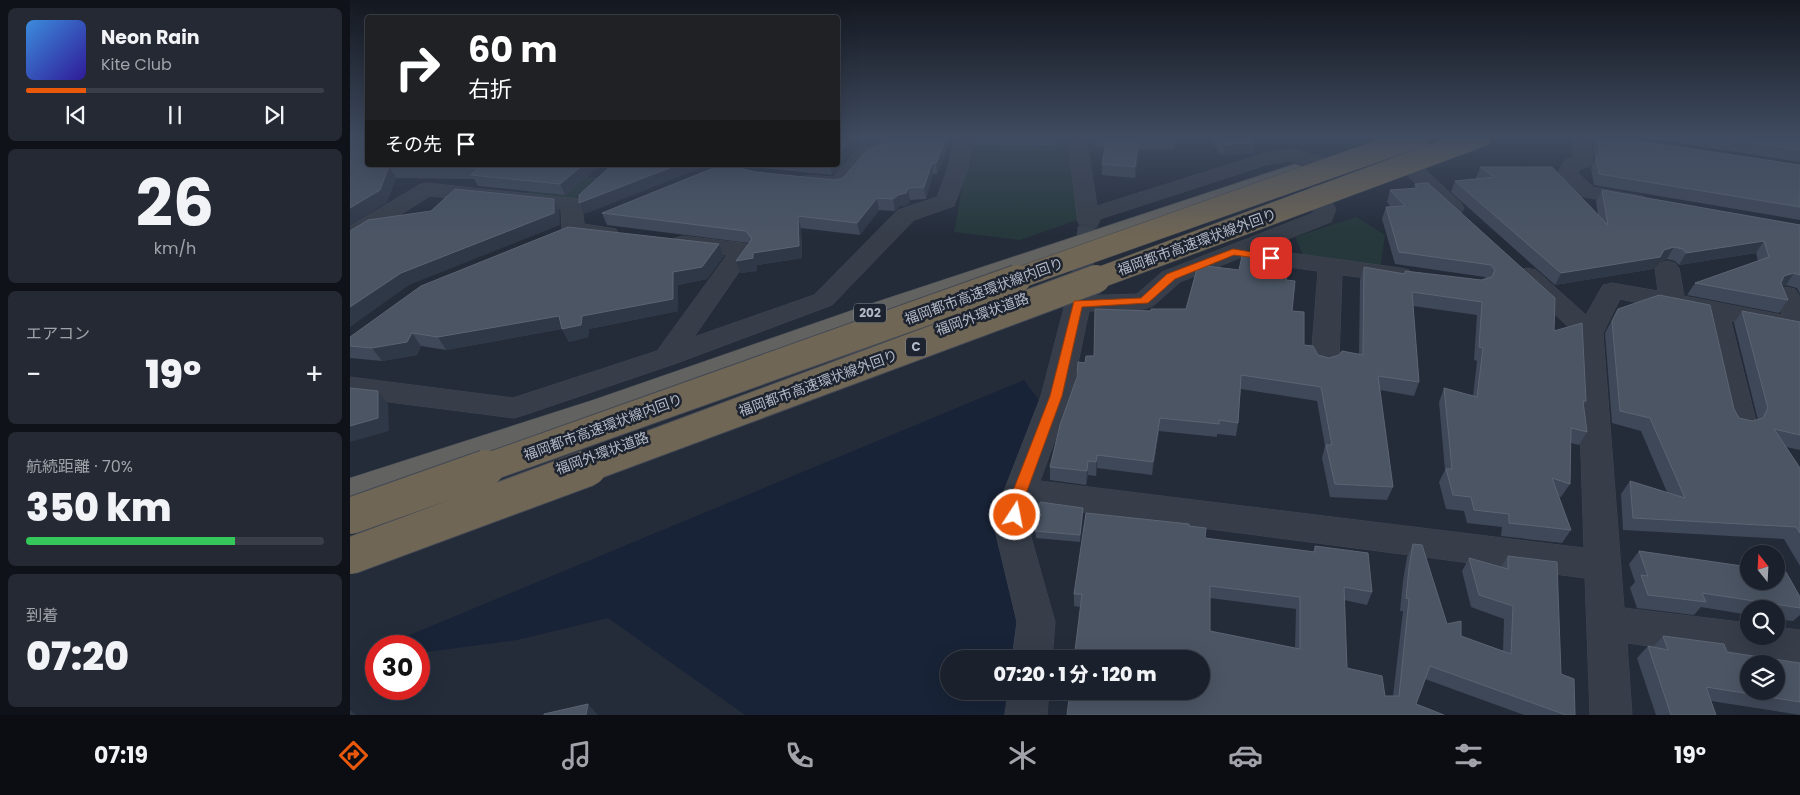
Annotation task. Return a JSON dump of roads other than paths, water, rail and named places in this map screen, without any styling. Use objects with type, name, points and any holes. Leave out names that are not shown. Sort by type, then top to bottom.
[{"type":"highway","name":"202","points":[[350,492],[603,407],[882,309],[1297,169]]},
{"type":"highway","name":"福岡都市高速環状線内回り","points":[[350,516],[1326,169]]},
{"type":"highway","name":"福岡外環状道路","points":[[350,546],[1383,169]]},
{"type":"highway","name":"福岡都市高速環状線外回り","points":[[350,556],[1392,169]]},
{"type":"street","points":[[789,179],[838,184],[850,169]]},
{"type":"street","points":[[350,387],[514,408],[667,357],[823,300],[906,215],[946,200],[957,169]]},
{"type":"street","points":[[1081,169],[1088,219],[1234,169]]},
{"type":"street","points":[[1412,169],[1468,222]]},
{"type":"street","points":[[1569,169],[1567,174],[1586,192],[1654,203]]},
{"type":"street","points":[[350,236],[426,189],[578,198],[564,233]]},
{"type":"street","points":[[1033,650],[1036,622],[1012,530],[1020,491],[1056,396],[1078,304],[1144,301],[1171,277],[1323,216],[1325,209],[1317,192]]},
{"type":"street","points":[[564,233],[610,215]]},
{"type":"street","points":[[564,233],[633,237]]},
{"type":"street","points":[[662,241],[742,250],[667,357]]},
{"type":"street","points":[[1233,252],[1417,277]]},
{"type":"street","points":[[1512,262],[1590,333]]},
{"type":"street","points":[[1325,360],[1330,266]]},
{"type":"street","points":[[1667,268],[1672,301]]},
{"type":"street","points":[[1611,715],[1590,333],[1612,290],[1800,327],[1786,294]]},
{"type":"street","points":[[1715,310],[1741,421]]},
{"type":"street","points":[[1020,491],[1602,565]]},
{"type":"street","points":[[1606,623],[1800,648]]},
{"type":"street","points":[[1026,715],[1027,700]]},
{"type":"water","points":[[1024,380],[1041,403],[1012,485],[1022,650],[940,650],[940,700],[1018,700],[1017,715],[745,715],[608,618],[517,640],[430,652],[430,635],[410,635]]},
{"type":"tunnel","points":[[1081,280],[1089,222]]},
{"type":"tunnel","points":[[1078,304],[1081,279]]}]
